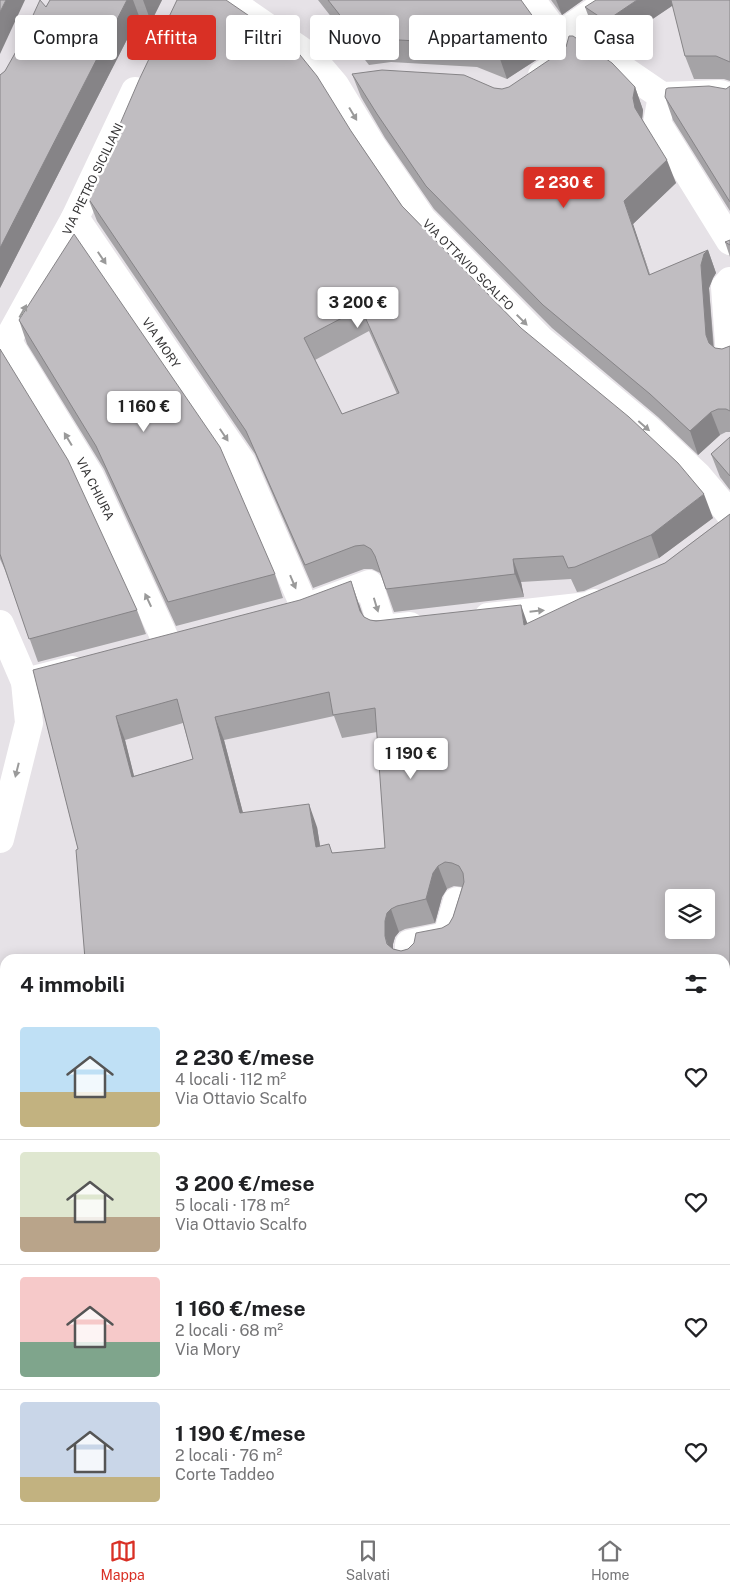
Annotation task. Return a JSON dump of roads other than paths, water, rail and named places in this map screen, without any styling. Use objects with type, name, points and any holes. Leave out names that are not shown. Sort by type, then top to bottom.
[{"type":"street","name":"VIA OTTAVIO SCALFO","points":[[228,0],[312,58],[335,85],[372,146],[422,219],[541,340],[648,429],[707,467],[730,514]]},
{"type":"street","points":[[531,0],[542,15]]},
{"type":"street","points":[[566,39],[570,28],[611,0]]},
{"type":"street","points":[[566,44],[586,44],[662,96],[720,94],[730,97]]},
{"type":"street","points":[[524,87],[561,60]]},
{"type":"street","name":"VIA PIETRO SICILIANI","points":[[4,347],[75,218],[146,68]]},
{"type":"street","points":[[335,85],[362,82]]},
{"type":"street","points":[[662,96],[657,122],[730,241]]},
{"type":"street","name":"VIA MORY","points":[[75,218],[242,463],[304,608]]},
{"type":"street","points":[[730,281],[725,287],[730,356]]},
{"type":"street","name":"VIA CHIURA","points":[[4,347],[90,476],[168,645]]},
{"type":"street","points":[[277,615],[304,608],[369,584],[383,629],[432,623]]},
{"type":"street","points":[[461,620],[588,606],[614,594]]},
{"type":"street","points":[[0,624],[25,682],[29,723],[0,839]]},
{"type":"street","points":[[140,652],[196,637]]},
{"type":"street","points":[[25,682],[92,665]]},
{"type":"street","points":[[409,954],[409,944],[447,936],[457,902]]}]
